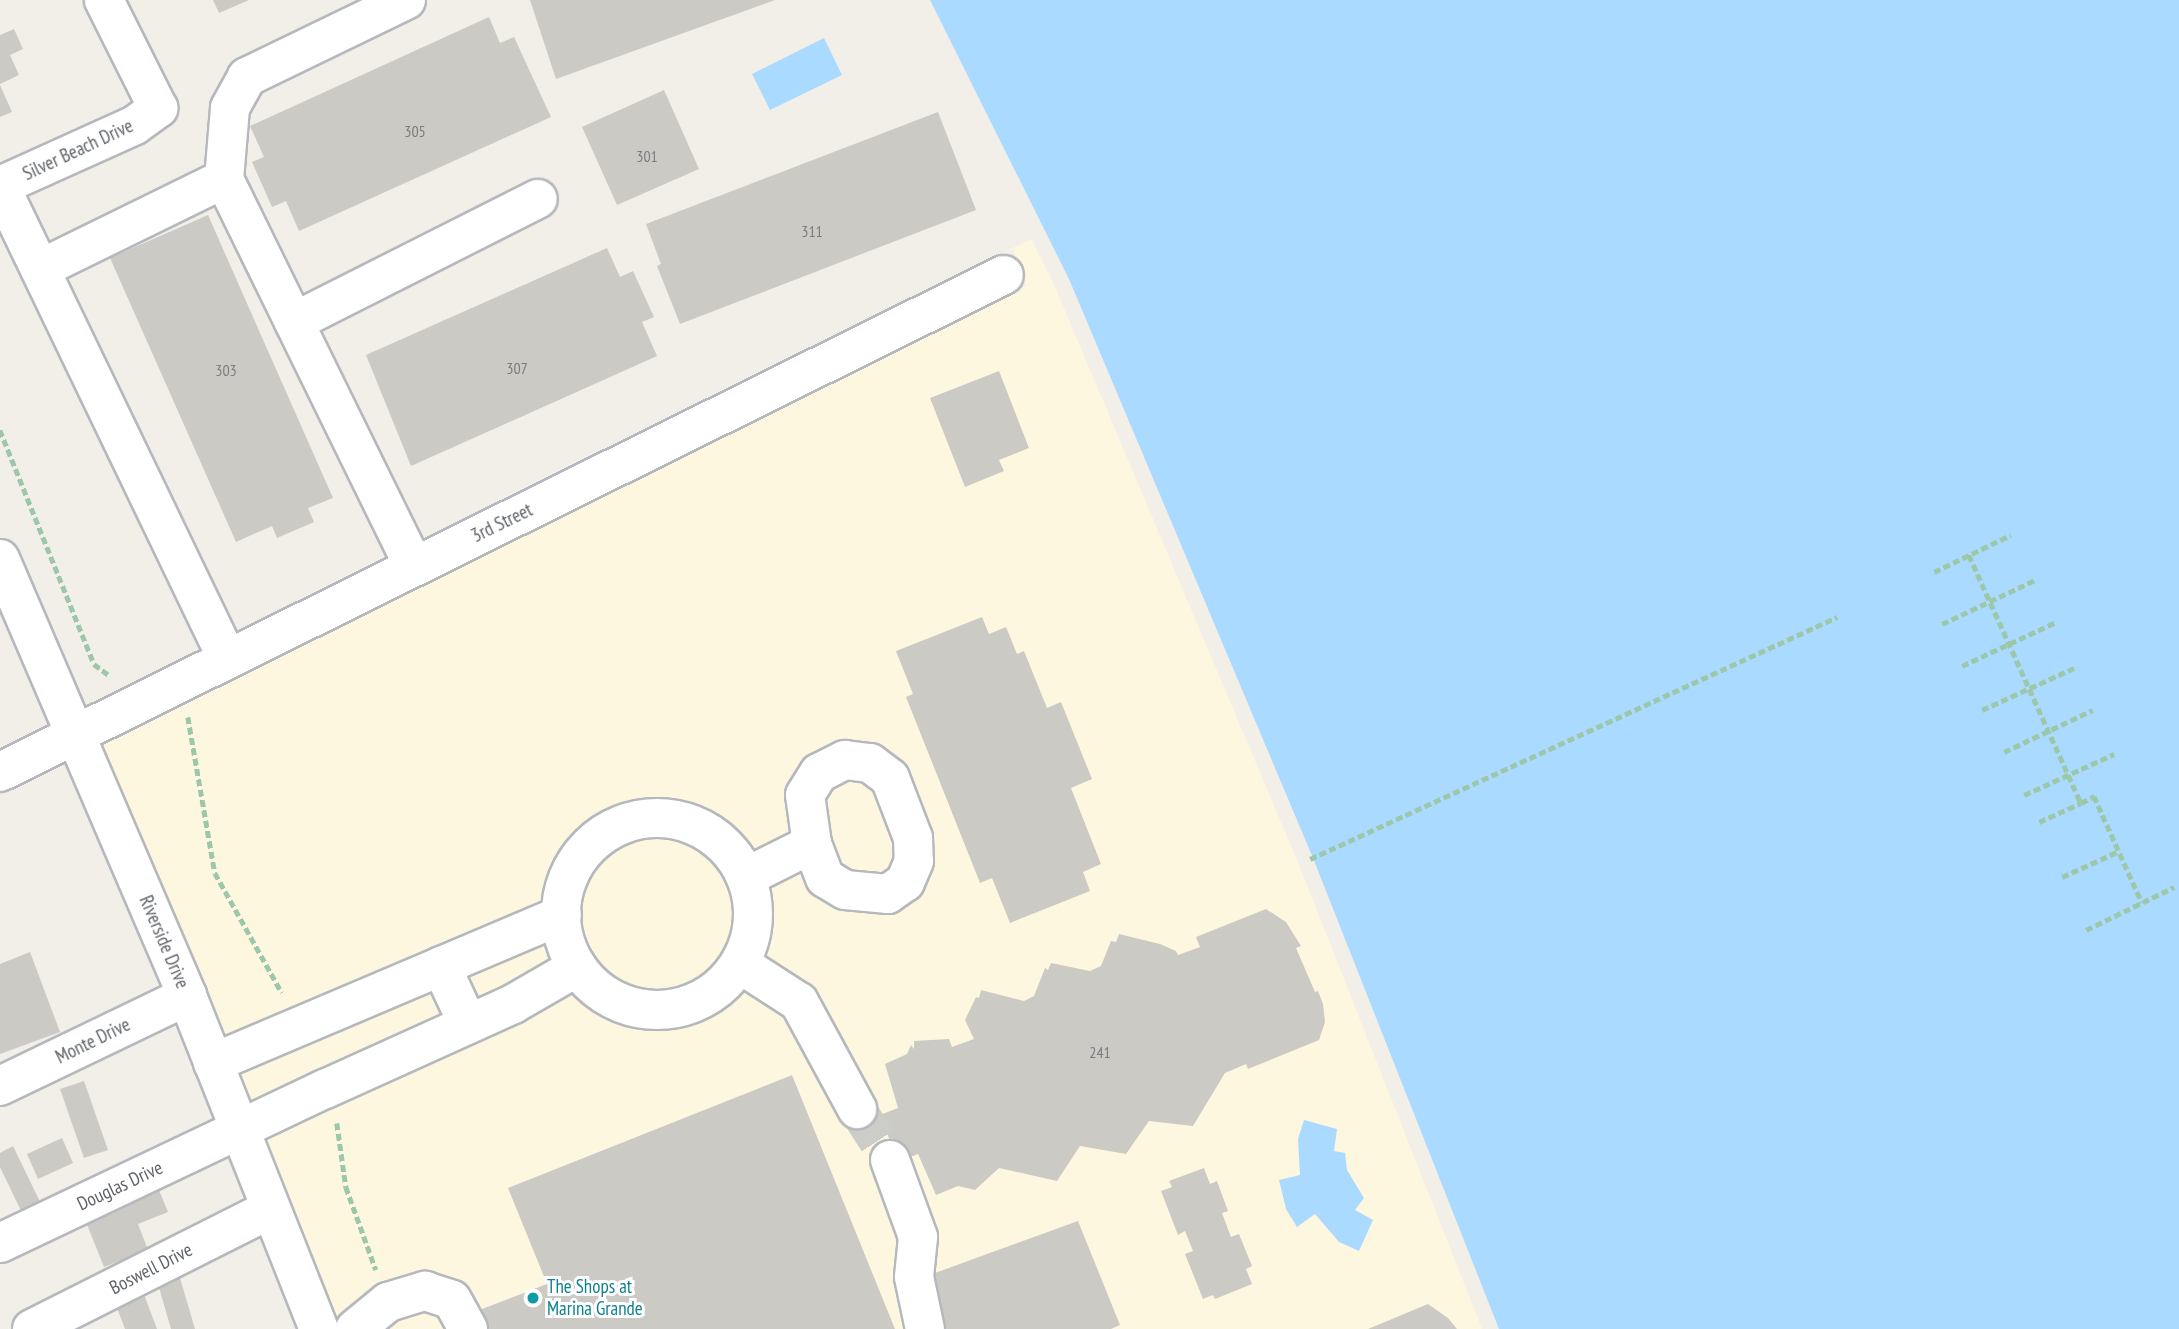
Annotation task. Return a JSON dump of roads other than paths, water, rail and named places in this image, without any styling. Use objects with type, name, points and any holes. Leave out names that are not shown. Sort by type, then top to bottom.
[{"type":"street","name":"Silver Beach Drive","points":[[0,186],[135,125],[158,108],[104,0]]},
{"type":"street","points":[[406,0],[247,77],[230,108],[224,179],[414,567]]},
{"type":"street","points":[[40,269],[224,179]]},
{"type":"street","points":[[0,186],[227,658]]},
{"type":"street","points":[[294,322],[538,199]]},
{"type":"street","name":"3rd Street","points":[[0,772],[1004,275]]},
{"type":"street","name":"Riverside Drive","points":[[0,559],[187,996],[320,1329]]},
{"type":"street","points":[[642,819],[674,820],[704,830],[730,850],[746,877],[754,907],[751,937],[740,964],[719,989],[691,1004],[659,1010],[627,1005],[608,996],[599,991],[577,967],[564,938],[562,915],[569,876],[586,849],[612,829],[642,819]]},
{"type":"street","points":[[746,877],[812,844]]},
{"type":"street","points":[[213,1063],[562,915]]},
{"type":"street","points":[[740,964],[799,1002],[857,1109]]},
{"type":"street","points":[[442,965],[468,1024]]},
{"type":"street","name":"Douglas Drive","points":[[0,1243],[324,1088],[513,1004],[577,967]]},
{"type":"street","name":"Monte Drive","points":[[0,1086],[187,996]]},
{"type":"street","points":[[890,1160],[918,1237],[915,1277],[917,1326]]},
{"type":"street","name":"Boswell Drive","points":[[32,1329],[271,1209]]},
{"type":"street","points":[[355,1329],[388,1302],[425,1291],[452,1300],[468,1329]]},
{"type":"water","points":[[930,0],[2179,0],[2179,1329],[1499,1329],[1313,858],[1069,279]]},
{"type":"water","points":[[824,38],[842,75],[770,110],[752,74]]},
{"type":"water","points":[[1304,1120],[1337,1129],[1334,1151],[1345,1153],[1347,1170],[1364,1198],[1355,1210],[1373,1220],[1359,1251],[1339,1242],[1315,1214],[1297,1227],[1286,1209],[1279,1180],[1300,1175],[1298,1139]]},
{"type":"tunnel","points":[[857,1109],[890,1160]]},
{"type":"place","name":"The Shops at Marina Grande","points":[[533,1298]]}]
